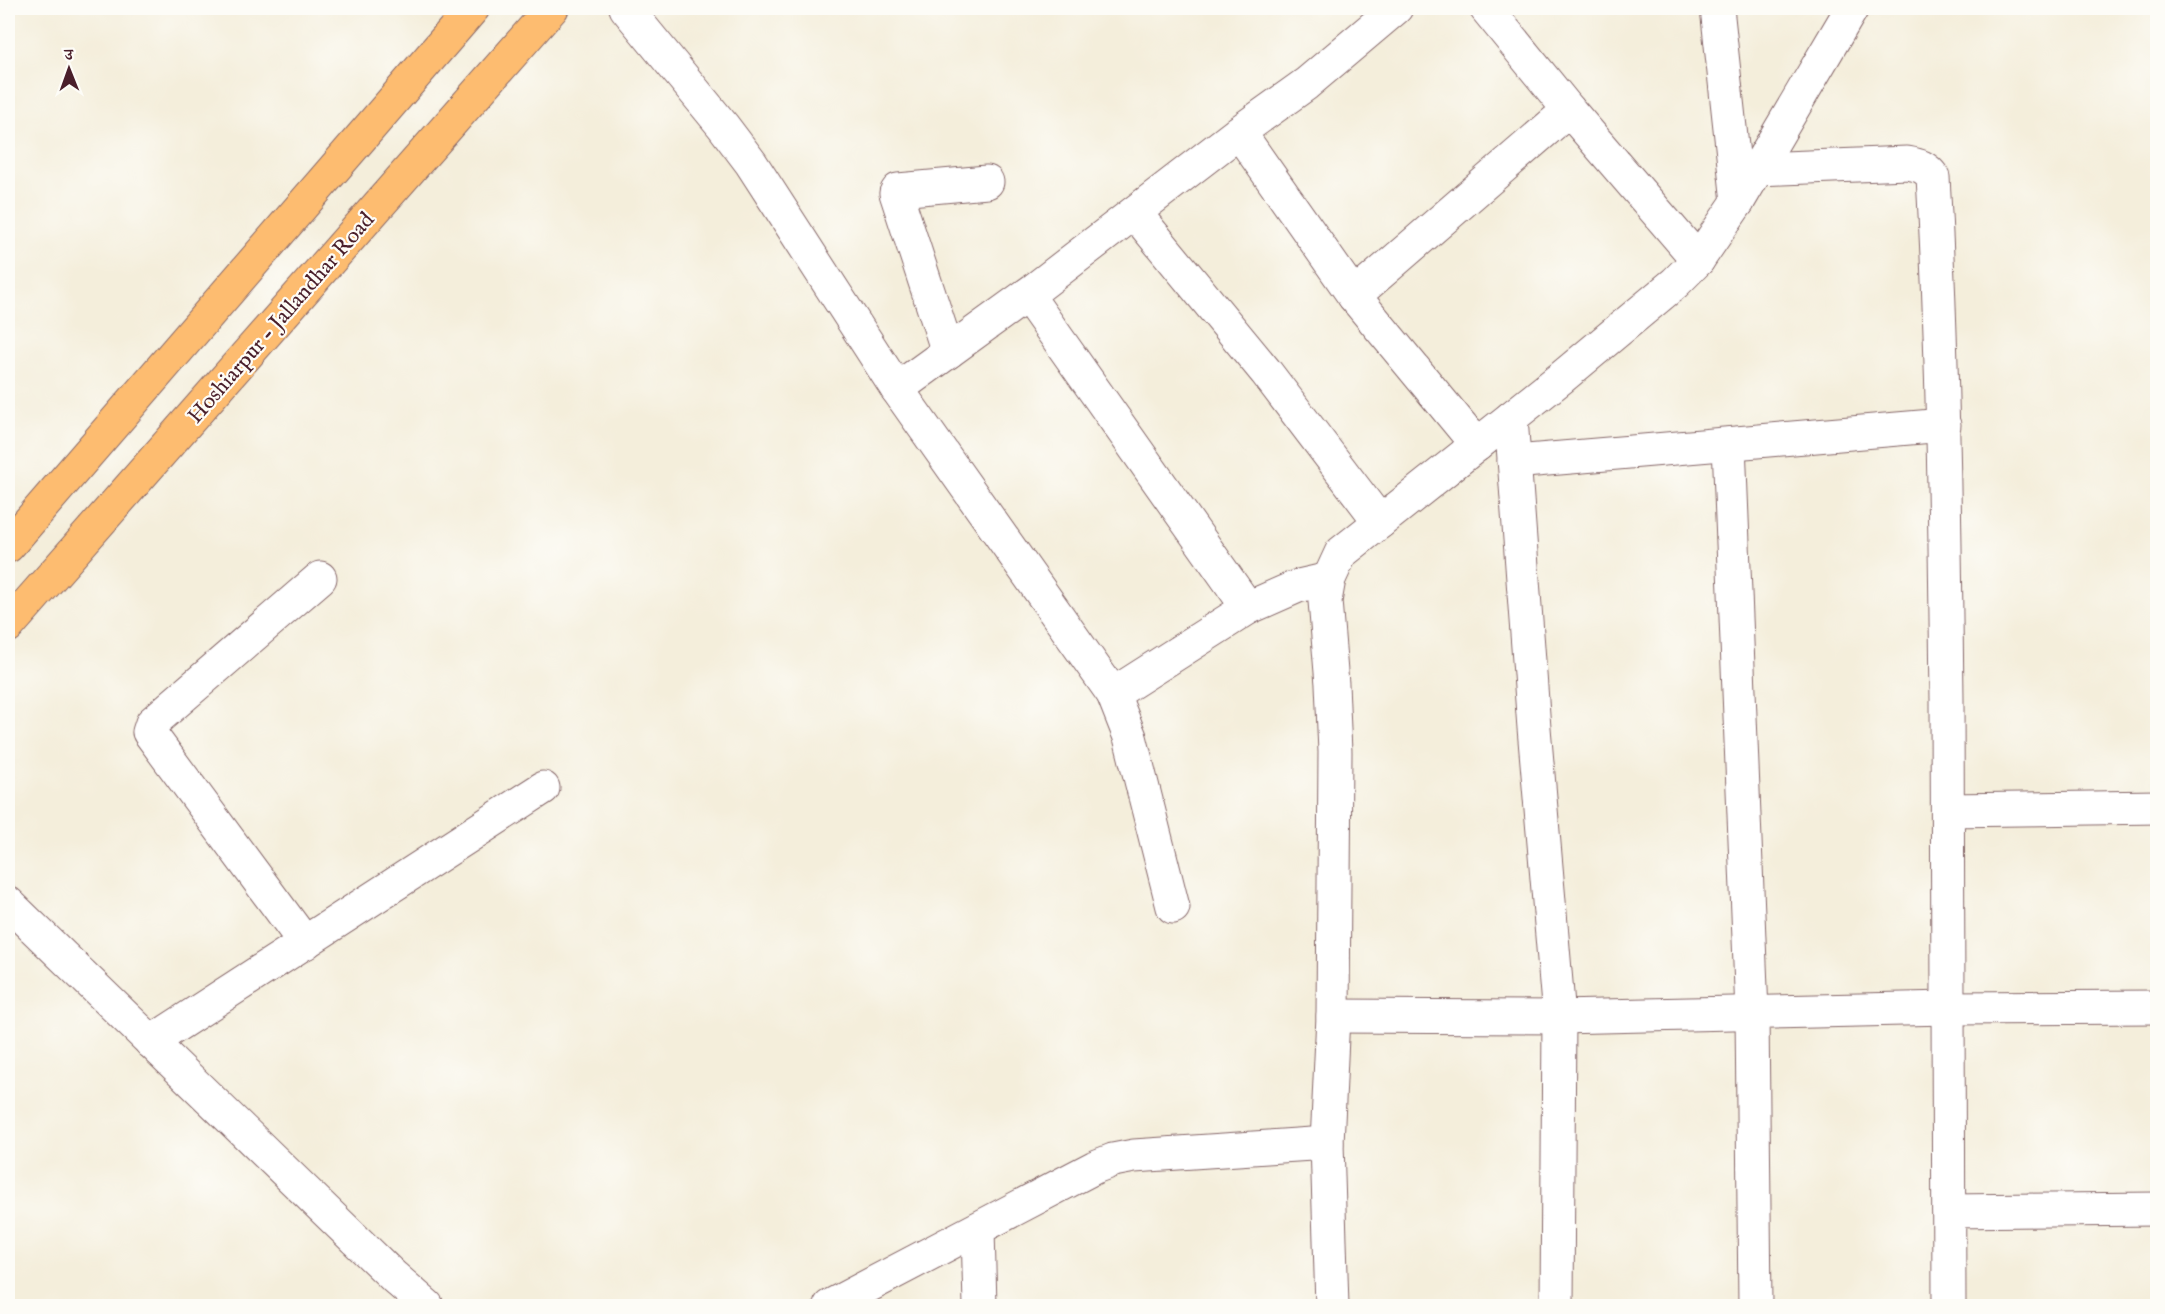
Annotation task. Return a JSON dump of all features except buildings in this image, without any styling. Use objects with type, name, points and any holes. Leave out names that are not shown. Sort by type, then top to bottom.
[{"type":"highway","points":[[8,546],[473,8]]},
{"type":"highway","name":"Hoshiarpur - Jallandhar Road","points":[[8,626],[552,8]]},
{"type":"street","points":[[626,8],[751,163],[897,389],[1113,694],[1130,737],[1173,907]]},
{"type":"street","points":[[897,389],[1027,295],[1239,132],[1306,84],[1396,8]]},
{"type":"street","points":[[1486,8],[1569,110],[1698,260]]},
{"type":"street","points":[[1717,8],[1738,202]]},
{"type":"street","points":[[1332,1306],[1327,1143],[1333,1016],[1335,752],[1325,601],[1329,579],[1341,553],[1511,418],[1675,283],[1698,260],[1738,202],[1852,8]]},
{"type":"street","points":[[1354,296],[1569,110]]},
{"type":"street","points":[[1239,132],[1354,296],[1477,445]]},
{"type":"street","points":[[1758,169],[1907,163],[1920,165],[1933,177],[1941,301],[1944,425],[1948,810],[1949,1306]]},
{"type":"street","points":[[948,352],[896,193],[898,190],[987,182]]},
{"type":"street","points":[[1135,213],[1266,372],[1380,522]]},
{"type":"street","points":[[1027,295],[1248,608]]},
{"type":"street","points":[[1511,418],[1558,1017],[1557,1306]]},
{"type":"street","points":[[1514,462],[1944,425]]},
{"type":"street","points":[[1729,444],[1752,1013],[1755,1306]]},
{"type":"street","points":[[305,943],[150,732],[152,723],[320,578]]},
{"type":"street","points":[[1113,694],[1248,608],[1298,586],[1329,579]]},
{"type":"street","points":[[151,1042],[543,788]]},
{"type":"street","points":[[1948,810],[2157,807]]},
{"type":"street","points":[[8,903],[386,1269],[428,1306]]},
{"type":"street","points":[[1333,1016],[1558,1017],[1948,1008],[2157,1007]]},
{"type":"street","points":[[830,1306],[1113,1160],[1134,1156],[1327,1143]]},
{"type":"street","points":[[1949,1211],[2157,1209]]},
{"type":"street","points":[[978,1228],[980,1306]]}]
